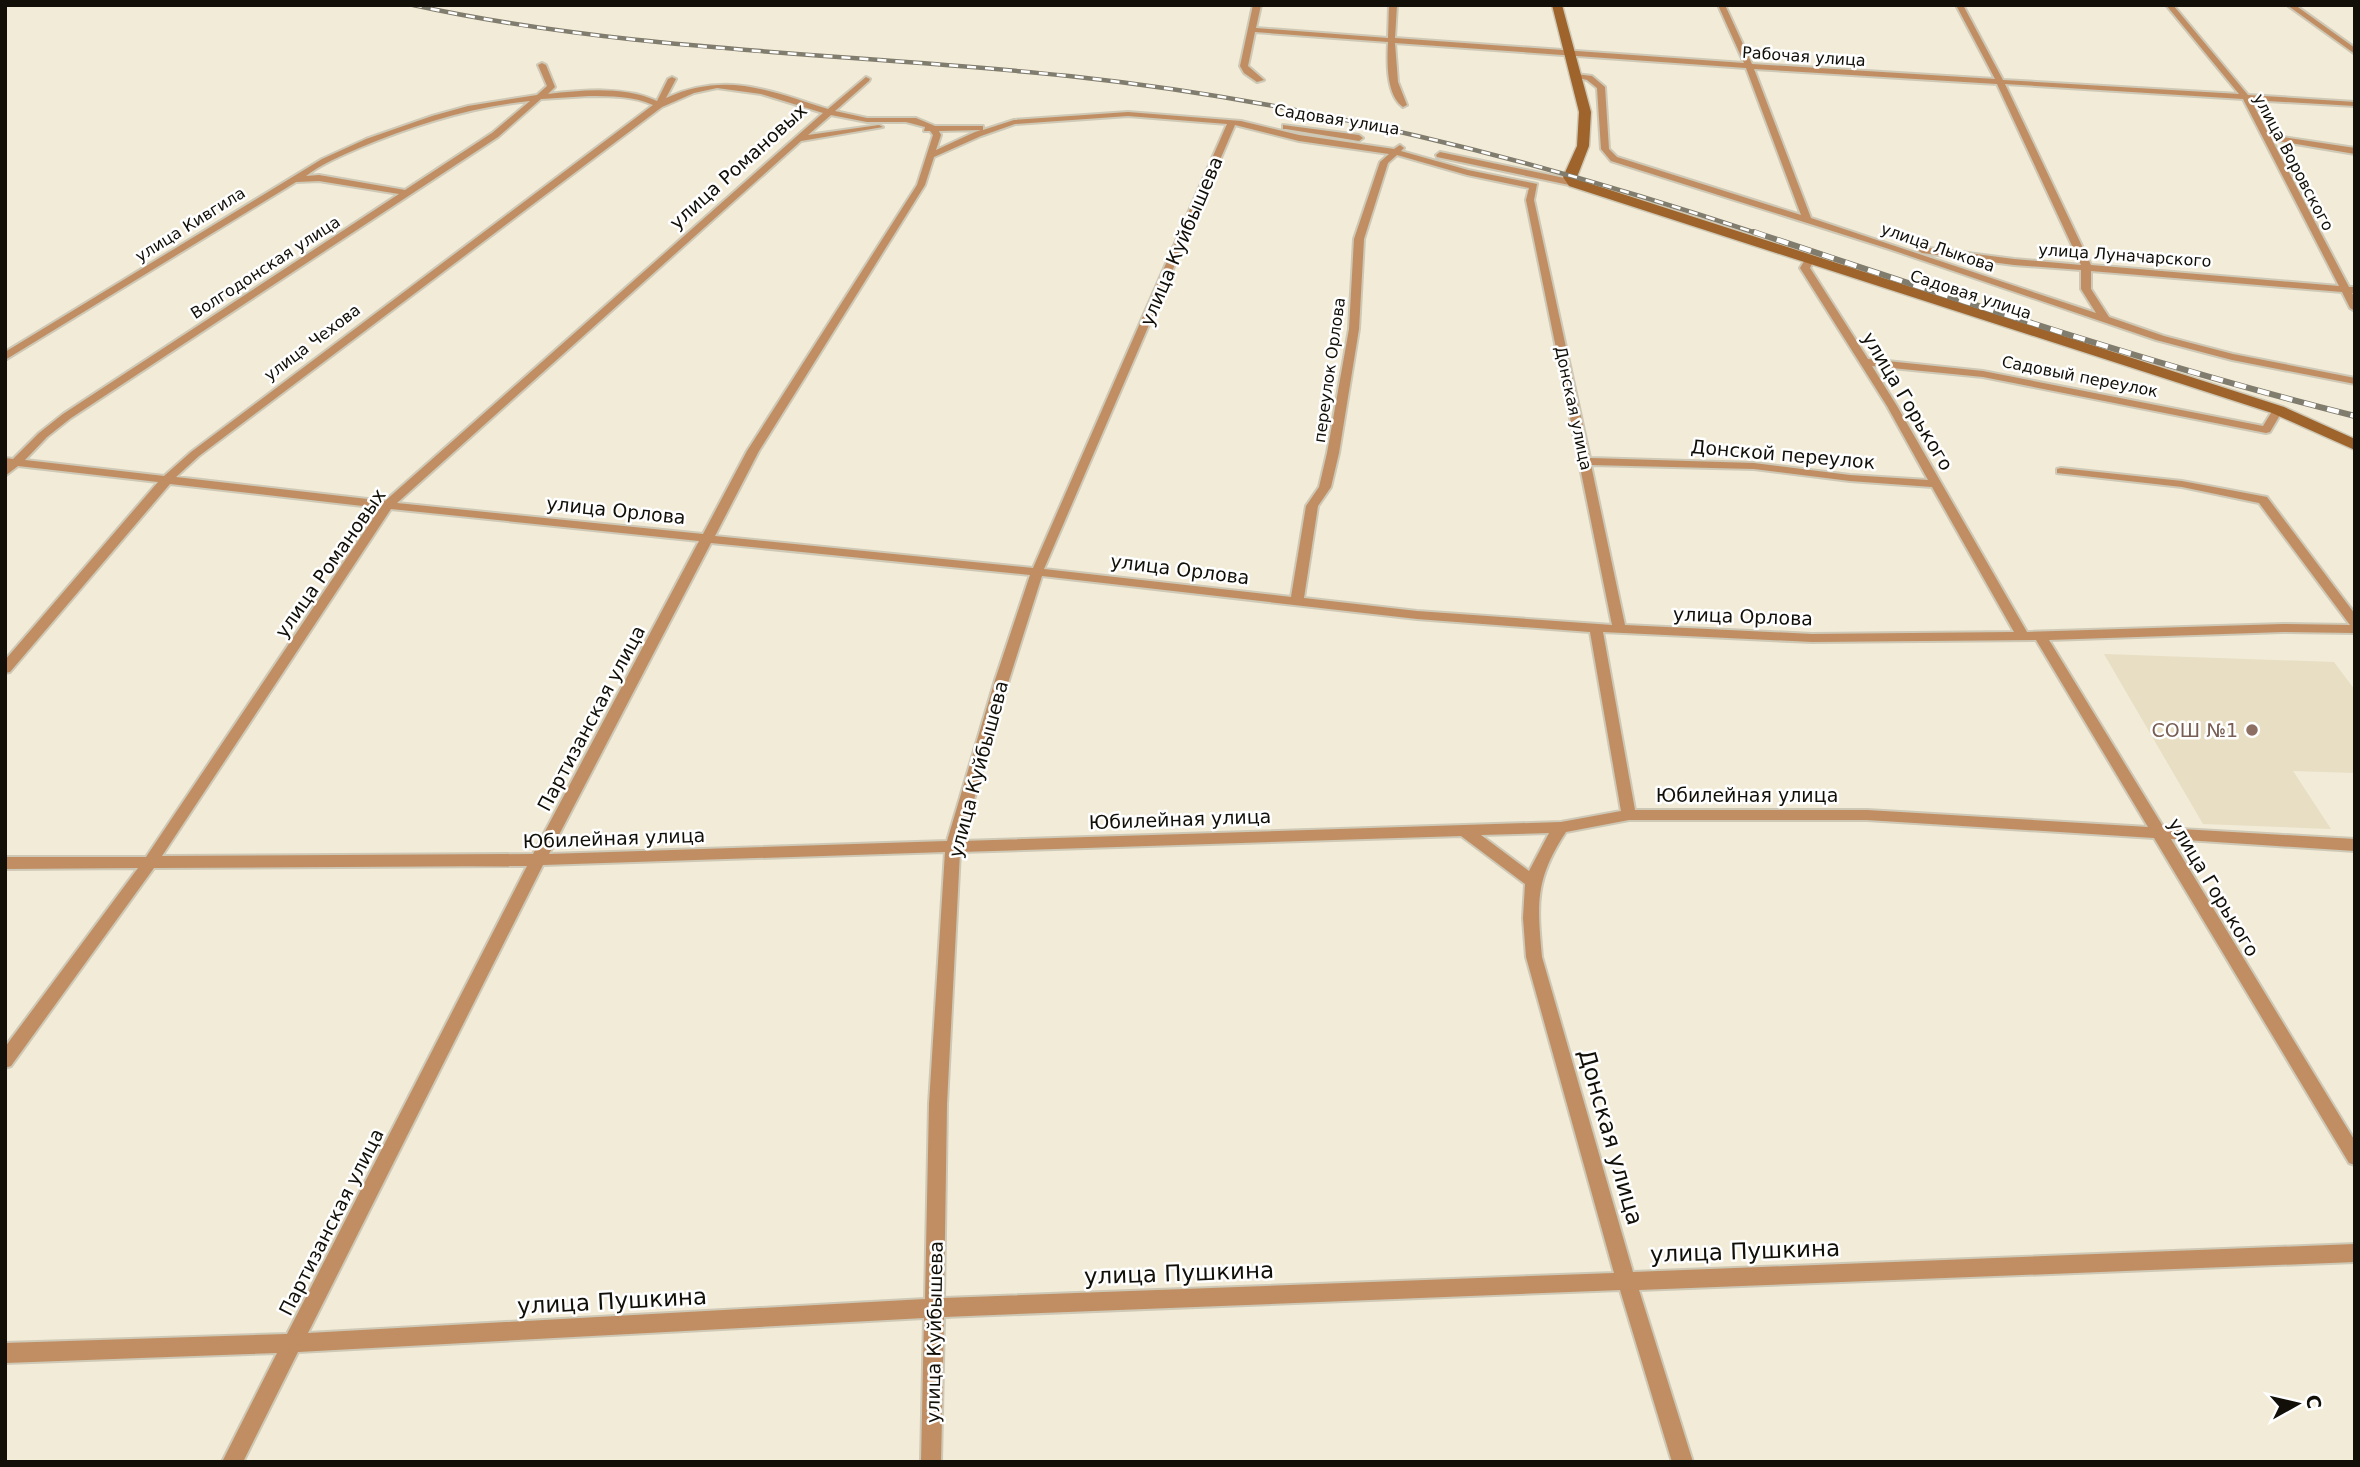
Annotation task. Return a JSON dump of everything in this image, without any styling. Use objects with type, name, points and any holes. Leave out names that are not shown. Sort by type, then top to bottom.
[{"type":"street","points":[[1257,5],[1244,66],[1260,80]]},
{"type":"street","points":[[1393,5],[1390,66],[1395,78],[1396,95],[1403,106]]},
{"type":"street","points":[[1557,5],[1585,112],[1584,135],[1573,179]]},
{"type":"street","points":[[1721,5],[1749,66],[1807,220]]},
{"type":"street","points":[[1959,5],[2000,82],[2086,266],[2087,289],[2105,319]]},
{"type":"street","name":"улица Воровского","points":[[2169,5],[2246,98],[2350,289],[2355,308]]},
{"type":"street","points":[[2290,5],[2355,51]]},
{"type":"street","name":"Рабочая улица","points":[[1253,30],[1749,66],[2355,104]]},
{"type":"street","points":[[2340,39],[2355,38]]},
{"type":"street","points":[[542,65],[551,82],[543,95]]},
{"type":"street","name":"улица Лыкова","points":[[1576,76],[1590,78],[1601,87],[1605,149],[1614,159],[1892,247],[2105,319],[2232,357],[2355,381]]},
{"type":"street","name":"улица Чехова","points":[[5,669],[168,478],[247,413],[659,104],[672,79]]},
{"type":"street","name":"улица Романовых","points":[[5,1061],[151,861],[389,504],[866,79]]},
{"type":"street","points":[[298,179],[318,163],[433,118],[461,110],[543,95],[624,94],[648,98],[659,104],[695,90],[726,86],[761,92],[827,112],[868,120]]},
{"type":"street","name":"Волгодонская улица","points":[[5,472],[10,461],[67,416],[495,135],[543,95]]},
{"type":"street","name":"Садовая улица","points":[[934,129],[1057,127],[1089,121],[1159,116],[1232,122],[1299,138],[1398,149],[1573,179],[1809,260],[2278,410],[2355,444]]},
{"type":"street","points":[[818,120],[921,121],[934,129]]},
{"type":"street","name":"улица Куйбышева","points":[[931,1462],[938,1104],[953,847],[1037,572],[1232,122]]},
{"type":"street","points":[[796,140],[881,126],[934,129]]},
{"type":"street","points":[[931,155],[1000,126]]},
{"type":"street","name":"Партизанская улица","points":[[232,1462],[538,860],[753,451],[921,185],[931,155],[930,149],[937,135],[934,129]]},
{"type":"street","points":[[2266,137],[2355,151]]},
{"type":"street","name":"Садовая улица","points":[[1398,149],[1468,172],[1534,186]]},
{"type":"street","name":"переулок Орлова","points":[[1297,603],[1312,506],[1325,487],[1336,439],[1354,329],[1360,239],[1384,162],[1398,149]]},
{"type":"street","name":"улица Кивгила","points":[[5,357],[288,182],[319,178],[407,193]]},
{"type":"street","name":"Донская улица","points":[[1534,186],[1530,200],[1620,630]]},
{"type":"street","name":"улица Луначарского","points":[[1892,247],[2014,262],[2350,289]]},
{"type":"street","name":"улица Горького","points":[[1809,260],[1805,268],[1864,362],[2023,636]]},
{"type":"street","name":"Садовый переулок","points":[[1864,362],[1983,374],[2266,430],[2278,410]]},
{"type":"street","name":"улица Орлова","points":[[10,461],[1037,572],[1297,603],[1620,630],[1812,638],[2040,636],[2283,628],[2355,629]]},
{"type":"street","name":"Донской переулок","points":[[1585,461],[1754,466],[1850,478],[1935,484]]},
{"type":"street","points":[[2061,471],[2182,484],[2263,500],[2355,623]]},
{"type":"street","points":[[1596,628],[1629,815]]},
{"type":"street","name":"улица Горького","points":[[2040,636],[2355,1157]]},
{"type":"street","name":"Юбилейная улица","points":[[5,863],[538,860],[1561,827],[1629,815],[1867,815],[2355,845]]},
{"type":"street","name":"Донская улица","points":[[1561,827],[1542,855],[1531,880],[1530,917],[1534,957],[1626,1280],[1683,1462]]},
{"type":"street","points":[[1462,829],[1531,880]]},
{"type":"street","name":"улица Пушкина","points":[[5,1353],[291,1343],[935,1308],[2355,1253]]},
{"type":"shaded area","name":"СОШ №1","points":[[2104,654],[2334,662],[2355,690],[2355,773],[2293,771],[2331,829],[2203,824]]},
{"type":"railway","points":[[413,5],[576,33],[740,50],[1069,76],[1246,101],[1333,117],[1504,157],[1674,206],[1759,234]]},
{"type":"railway","points":[[1754,232],[2128,353],[2355,416]]},
{"type":"place","name":"СОШ №1","points":[[2252,730]]}]
